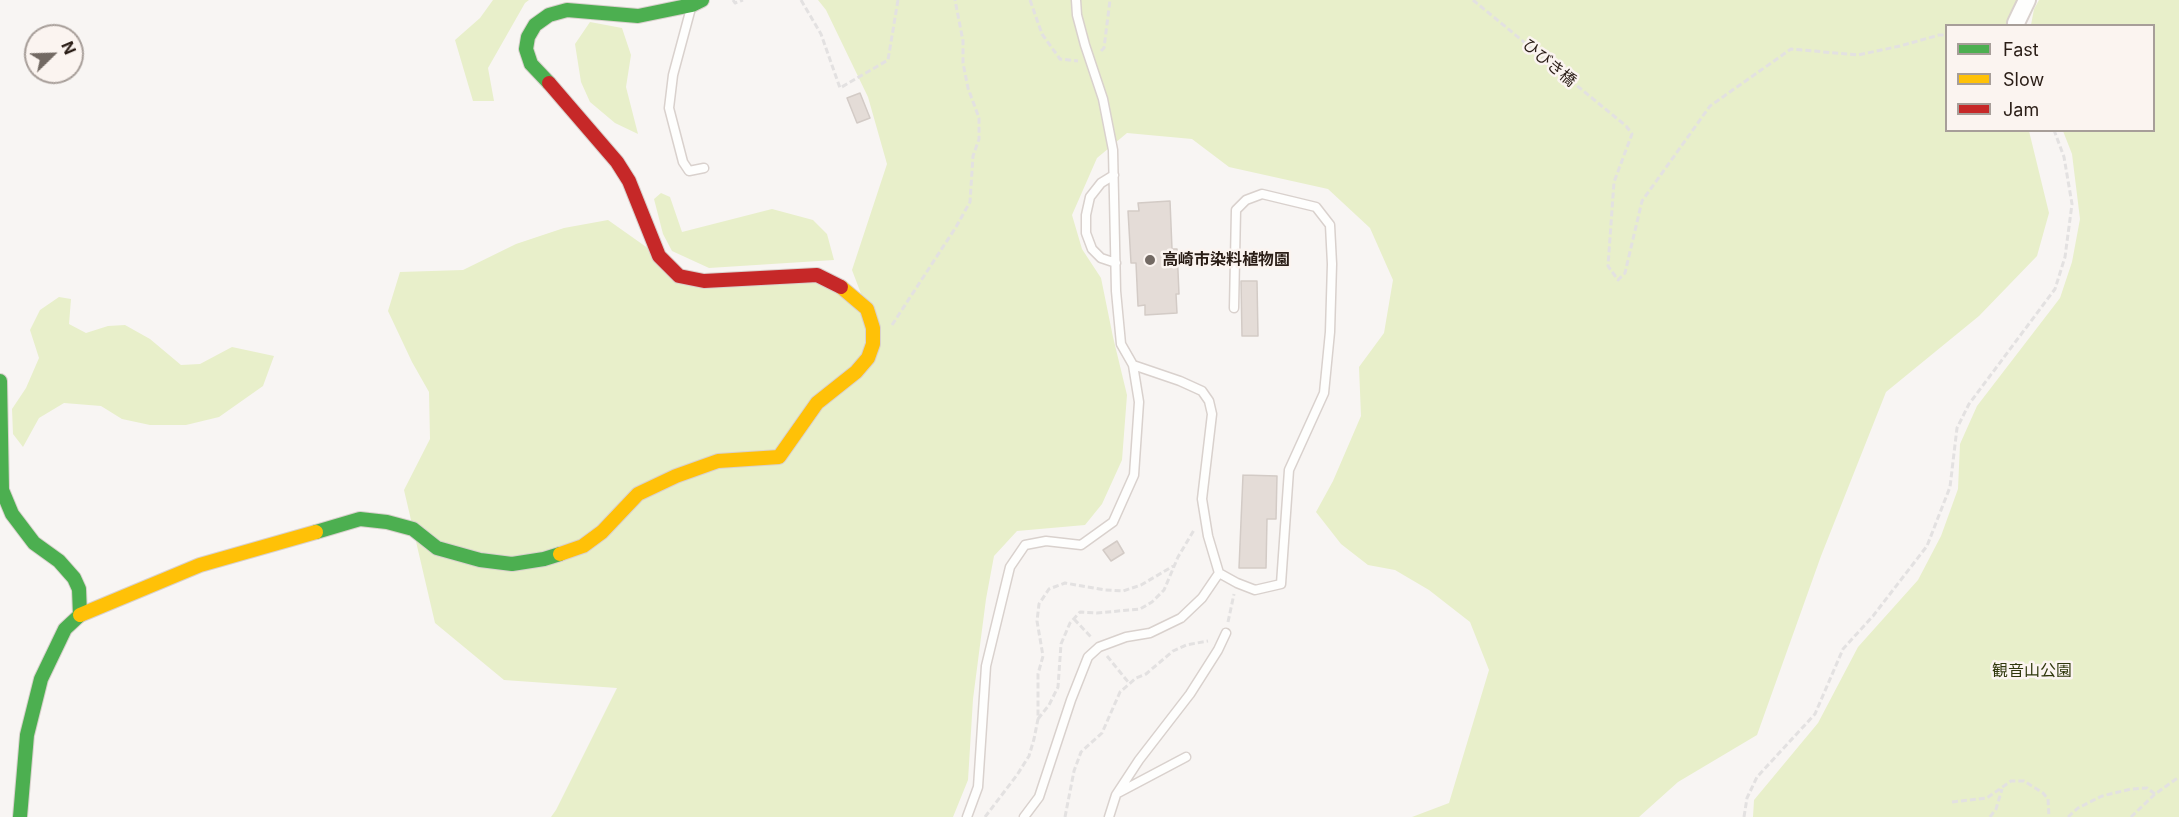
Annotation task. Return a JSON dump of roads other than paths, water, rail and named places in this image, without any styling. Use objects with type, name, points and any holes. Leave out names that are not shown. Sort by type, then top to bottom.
[{"type":"street","points":[[2016,23],[2027,0]]},
{"type":"street","points":[[20,817],[27,735],[41,679],[65,629],[80,615],[200,565],[360,519],[413,528],[437,548],[480,560],[512,564],[564,554],[583,546],[602,532],[638,494],[676,476],[718,461],[779,457],[817,404],[856,372],[868,358],[873,336],[867,309],[856,297],[840,286],[817,275],[704,281],[679,276],[659,256],[629,180],[617,162],[567,102],[531,64],[526,49],[528,37],[535,25],[549,15],[567,10],[638,16],[697,3]]},
{"type":"street","points":[[0,381],[2,490],[12,514],[34,543],[59,561],[74,578],[79,589],[80,615]]},
{"type":"lane","points":[[967,817],[978,788],[986,666],[1011,567],[1025,545],[1046,541],[1081,545],[1113,522],[1134,474],[1139,402],[1133,365],[1121,344],[1113,150],[1103,99],[1077,15],[1076,0]]},
{"type":"lane","points":[[697,3],[673,75],[669,108],[683,162],[688,171],[704,168]]},
{"type":"lane","points":[[1114,175],[1101,183],[1090,197],[1086,215],[1086,234],[1092,249],[1101,258],[1116,263]]},
{"type":"lane","points":[[1133,365],[1202,391],[1209,401],[1212,414],[1202,500],[1208,536],[1219,573],[1255,590],[1281,584],[1289,470],[1324,393],[1330,332],[1332,264],[1330,225],[1316,207],[1262,194],[1246,200],[1236,210],[1234,308]]},
{"type":"lane","points":[[1024,817],[1039,797],[1071,700],[1088,657],[1099,647],[1126,637],[1150,633],[1181,618],[1202,598],[1219,573]]},
{"type":"lane","points":[[1109,817],[1116,795],[1139,760],[1190,694],[1224,637]]},
{"type":"lane","points":[[1116,795],[1186,757]]},
{"type":"place","name":"高崎市染料植物園","points":[[1150,260]]},
{"type":"park label","name":"観音山公園","points":[[2032,671]]}]
